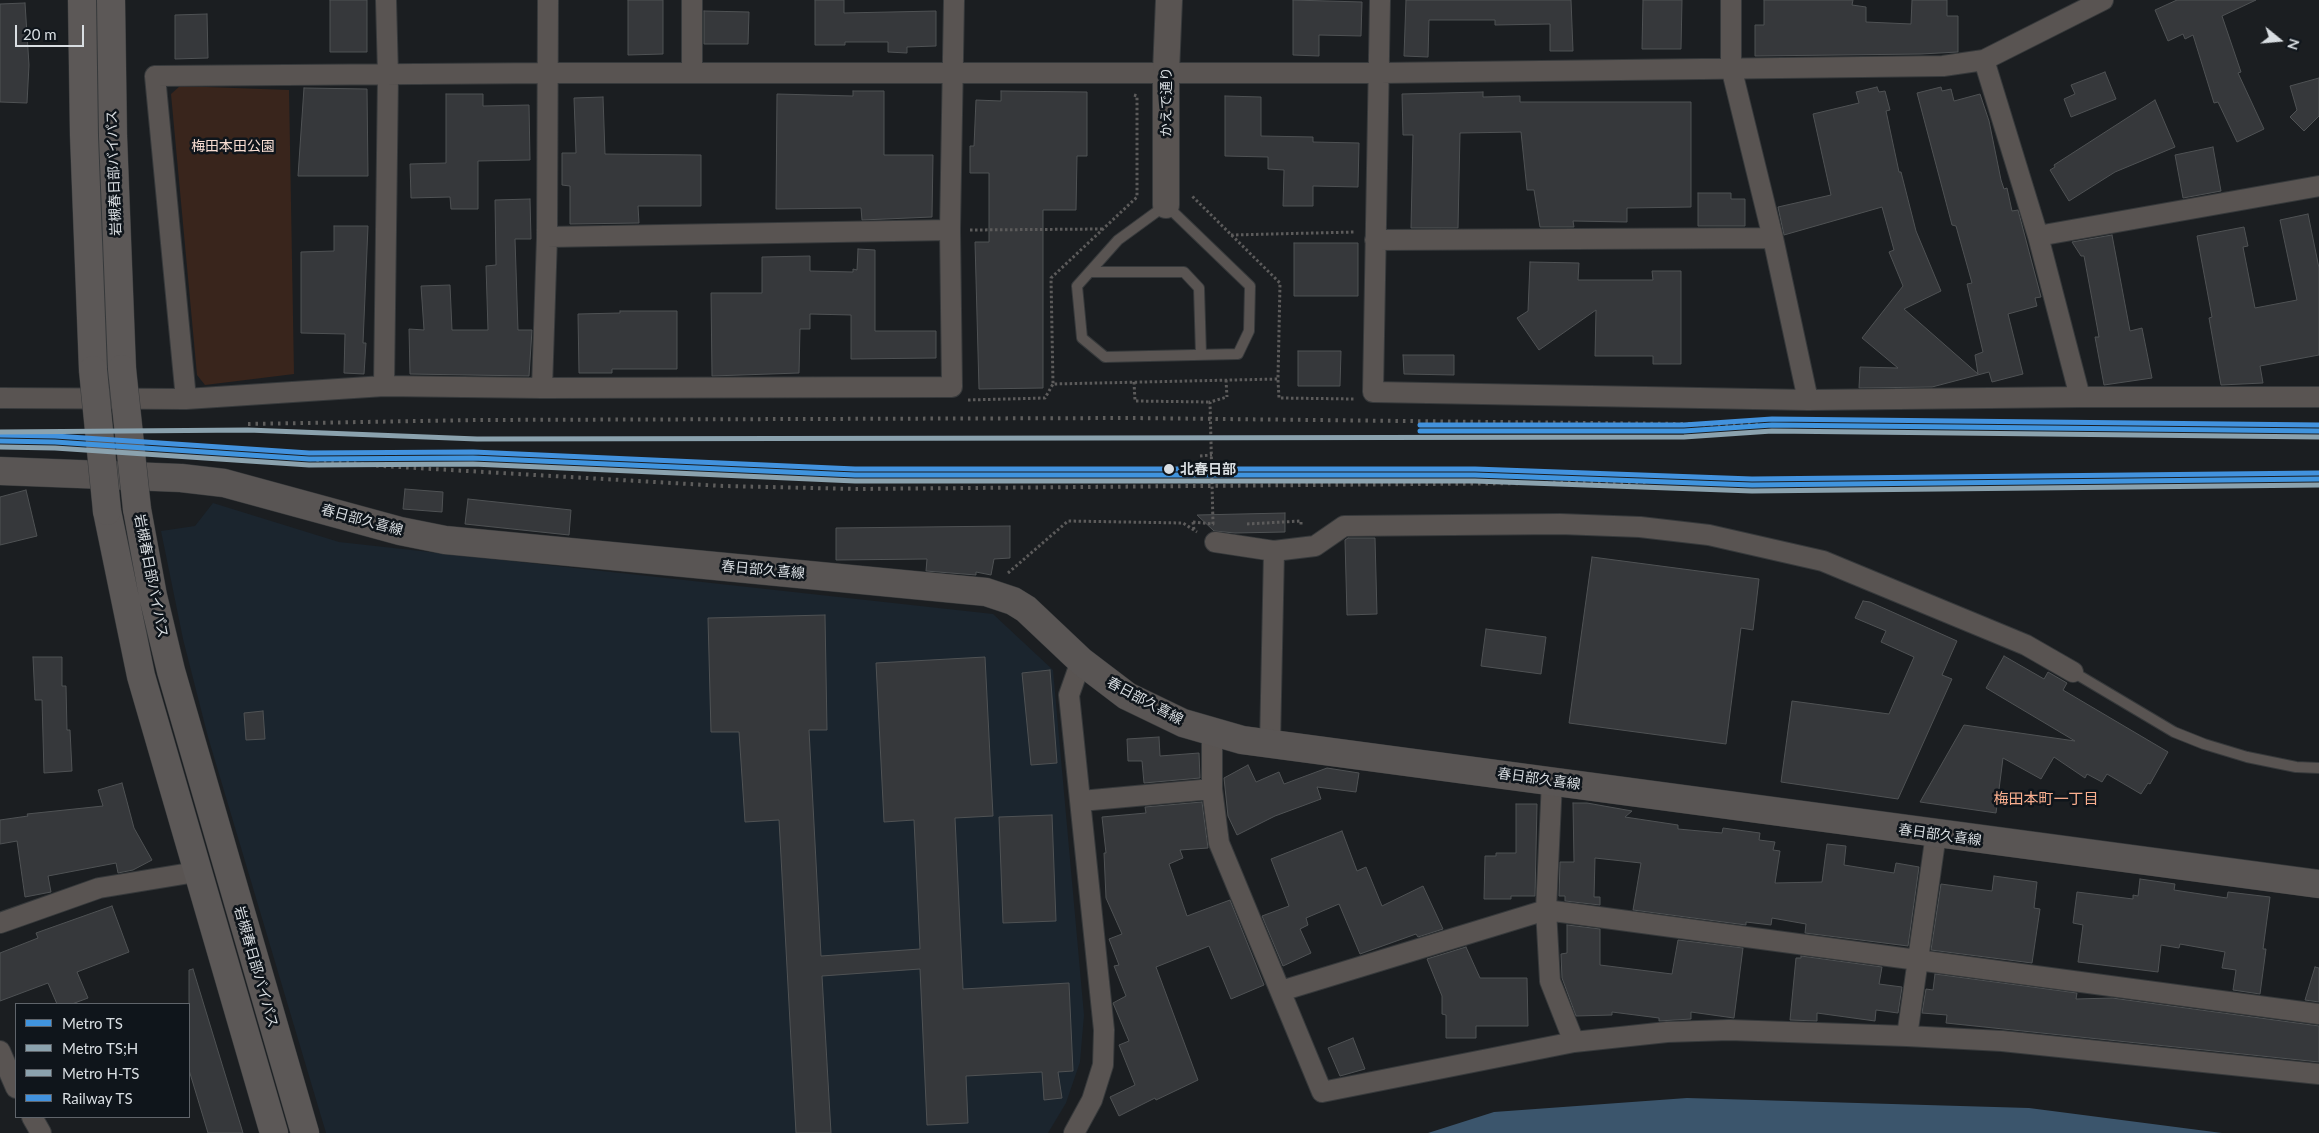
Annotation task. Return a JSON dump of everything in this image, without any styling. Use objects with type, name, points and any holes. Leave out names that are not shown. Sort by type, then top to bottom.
[{"type":"highway","name":"岩槻春日部バイパス","points":[[82,0],[84,135],[93,370],[107,511],[141,676],[196,872],[274,1133]]},
{"type":"highway","name":"岩槻春日部バイパス","points":[[111,0],[113,136],[122,369],[137,509],[153,596],[171,671],[306,1133]]},
{"type":"main road","name":"春日部久喜線","points":[[0,471],[180,478],[224,483],[400,531],[445,540],[986,592],[1013,601],[1026,609],[1103,680],[1127,696],[1212,733],[1270,745],[2319,884]]},
{"type":"street","points":[[384,386],[388,75],[386,0]]},
{"type":"street","points":[[542,388],[547,237],[548,0]]},
{"type":"street","points":[[692,0],[692,73]]},
{"type":"street","points":[[0,398],[186,399],[384,386],[542,388],[952,387],[950,230],[954,0]]},
{"type":"street","name":"かえで通り","points":[[1166,205],[1166,72],[1169,0]]},
{"type":"street","points":[[1380,0],[1374,392],[1808,400],[2319,397]]},
{"type":"street","points":[[1731,0],[1731,68],[1773,238],[1808,400]]},
{"type":"street","points":[[186,399],[155,76],[548,73],[1380,73],[1943,66],[1984,60],[2103,0]]},
{"type":"street","points":[[1984,60],[2038,236],[2080,397]]},
{"type":"street","points":[[2038,236],[2319,186]]},
{"type":"street","points":[[547,237],[950,230]]},
{"type":"street","points":[[1375,235],[1773,238]]},
{"type":"street","points":[[1215,542],[1274,551],[1316,546],[1344,526],[1560,524],[1640,527],[1709,535],[1823,561],[2026,645],[2073,672]]},
{"type":"street","points":[[1270,745],[1274,551]]},
{"type":"street","points":[[1074,1133],[1092,1100],[1103,1065],[1104,1030],[1069,696],[1081,661]]},
{"type":"street","points":[[1212,733],[1212,789],[1219,843],[1322,1092],[1574,1042],[1667,1032],[1729,1030],[2002,1041],[2319,1074]]},
{"type":"street","points":[[1552,781],[1546,910],[1550,981],[1574,1042]]},
{"type":"street","points":[[1081,801],[1212,789]]},
{"type":"street","points":[[1908,1036],[1936,834]]},
{"type":"street","points":[[0,923],[100,888],[196,872]]},
{"type":"street","points":[[1281,991],[1546,910],[2319,1014]]},
{"type":"street","points":[[0,1050],[15,1086]]},
{"type":"street","points":[[33,1118],[41,1133]]},
{"type":"lane","points":[[1166,205],[1250,286],[1249,331],[1238,354],[1105,357],[1082,338],[1077,286],[1118,240],[1166,205]]},
{"type":"lane","points":[[1091,272],[1184,272],[1199,288],[1201,355]]},
{"type":"lane","points":[[2073,672],[2174,732],[2204,744],[2247,757],[2296,767],[2319,768]]},
{"type":"path","points":[[950,230],[1101,229],[1118,240]]},
{"type":"path","points":[[1231,235],[1375,235]]},
{"type":"path","points":[[1278,379],[1279,398],[1361,400],[1374,392]]},
{"type":"path","points":[[1134,382],[1135,401],[1210,402],[1227,397],[1226,380]]},
{"type":"path","points":[[952,387],[968,400],[1045,398],[1054,384]]},
{"type":"path","points":[[1194,530],[1193,522],[1213,524],[1210,402]]},
{"type":"path","points":[[1200,456],[1212,455]]},
{"type":"path","points":[[986,592],[1068,521],[1183,523],[1215,542]]},
{"type":"shaded area","points":[[213,503],[339,542],[993,614],[1053,670],[1084,1015],[1080,1062],[1066,1103],[1048,1133],[326,1133],[208,737],[183,639],[161,531],[195,526]]},
{"type":"green space","name":"梅田本田公園","points":[[180,86],[289,90],[294,374],[205,385],[197,375],[171,94]]},
{"type":"water","points":[[1687,1098],[2029,1108],[2222,1133],[1428,1133],[1494,1112]]},
{"type":"building","points":[[330,0],[367,0],[367,52],[330,52]]},
{"type":"building","points":[[628,0],[663,0],[663,54],[628,55]]},
{"type":"building","points":[[815,0],[844,0],[844,13],[936,11],[936,46],[907,47],[907,53],[888,52],[888,42],[845,42],[845,45],[815,45]]},
{"type":"building","points":[[1293,0],[1362,2],[1361,36],[1319,35],[1319,56],[1293,55]]},
{"type":"building","points":[[1406,0],[1571,0],[1573,51],[1550,51],[1550,24],[1495,25],[1495,20],[1429,20],[1428,57],[1404,56]]},
{"type":"building","points":[[1643,0],[1682,0],[1681,49],[1642,49]]},
{"type":"building","points":[[1764,0],[1853,0],[1852,5],[1866,7],[1866,22],[1911,24],[1912,0],[1947,0],[1947,16],[1958,16],[1958,52],[1755,56],[1755,25],[1764,25]]},
{"type":"building","points":[[2177,0],[2256,0],[2222,16],[2241,72],[2238,73],[2264,129],[2237,142],[2218,102],[2214,103],[2193,35],[2185,39],[2183,34],[2168,41],[2155,10]]},
{"type":"building","points":[[25,3],[29,65],[27,103],[0,102],[0,4]]},
{"type":"building","points":[[704,11],[749,12],[748,44],[704,44]]},
{"type":"building","points":[[207,14],[208,58],[175,59],[175,15]]},
{"type":"building","points":[[2105,72],[2116,99],[2071,117],[2064,99],[2075,94],[2071,85]]},
{"type":"building","points":[[2319,78],[2319,116],[2304,131],[2290,117],[2297,110],[2290,86]]},
{"type":"building","points":[[1877,87],[1879,92],[1885,91],[1890,110],[1886,111],[1899,172],[1901,172],[1916,231],[1941,291],[1904,309],[1978,374],[1975,355],[1983,352],[1967,284],[1972,283],[1956,226],[1952,225],[1917,93],[1941,87],[1942,91],[1951,89],[1954,101],[1980,94],[1989,121],[2001,180],[2004,189],[2007,188],[2012,211],[2018,210],[2041,297],[2035,298],[2037,306],[2008,314],[2023,374],[1992,382],[1989,372],[1932,387],[1859,388],[1860,367],[1898,368],[1862,338],[1903,286],[1889,252],[1894,250],[1882,207],[1784,235],[1778,207],[1831,195],[1813,114],[1859,103],[1856,92]]},
{"type":"building","points":[[304,88],[367,89],[368,176],[298,176]]},
{"type":"building","points":[[853,91],[884,91],[884,155],[933,155],[932,217],[862,220],[861,208],[776,209],[777,94],[853,96]]},
{"type":"building","points":[[1001,91],[1087,92],[1087,156],[1077,156],[1076,210],[1043,210],[1043,388],[979,389],[975,242],[989,242],[989,173],[970,173],[970,146],[974,146],[976,100],[1001,101]]},
{"type":"building","points":[[1483,92],[1483,97],[1520,96],[1520,102],[1691,102],[1691,207],[1627,208],[1627,222],[1573,221],[1574,227],[1540,227],[1534,190],[1527,190],[1521,132],[1460,133],[1458,228],[1411,228],[1413,135],[1403,135],[1402,94]]},
{"type":"building","points":[[446,94],[483,94],[483,106],[529,105],[530,160],[478,161],[478,209],[451,209],[450,197],[411,198],[410,164],[446,163]]},
{"type":"building","points":[[1225,96],[1261,97],[1261,136],[1313,137],[1313,142],[1359,143],[1358,187],[1313,186],[1313,206],[1283,206],[1284,170],[1268,169],[1268,157],[1225,156]]},
{"type":"building","points":[[603,97],[605,154],[701,155],[701,206],[638,206],[639,223],[570,224],[570,186],[562,185],[562,153],[576,153],[574,98]]},
{"type":"building","points":[[2155,100],[2175,147],[2115,172],[2069,201],[2050,170],[2055,167],[2054,165]]},
{"type":"building","points":[[2213,147],[2221,191],[2183,198],[2175,155]]},
{"type":"building","points":[[1698,193],[1731,193],[1731,199],[1745,199],[1745,226],[1698,226]]},
{"type":"building","points":[[530,199],[531,239],[515,239],[518,330],[532,330],[529,376],[410,374],[409,329],[424,330],[421,286],[450,285],[452,330],[488,330],[486,266],[496,265],[495,200]]},
{"type":"building","points":[[2308,214],[2319,268],[2319,355],[2260,366],[2263,383],[2221,385],[2209,318],[2212,317],[2197,236],[2244,227],[2248,246],[2243,247],[2255,308],[2297,300],[2280,220]]},
{"type":"building","points":[[334,226],[368,226],[363,343],[366,343],[364,374],[344,373],[345,334],[301,333],[301,252],[334,251]]},
{"type":"building","points":[[2112,235],[2130,331],[2142,328],[2152,378],[2104,385],[2095,337],[2099,337],[2084,256],[2081,256],[2072,242]]},
{"type":"building","points":[[1294,243],[1358,243],[1358,296],[1294,296]]},
{"type":"building","points":[[858,249],[875,250],[875,331],[936,331],[936,358],[851,359],[851,315],[810,314],[810,329],[800,329],[799,373],[712,376],[711,293],[762,293],[762,257],[810,256],[810,271],[853,272],[853,269],[857,270]]},
{"type":"building","points":[[1530,262],[1579,263],[1578,280],[1653,280],[1652,271],[1681,271],[1681,364],[1653,364],[1653,356],[1595,356],[1596,310],[1539,350],[1517,318],[1528,311]]},
{"type":"building","points":[[620,311],[677,311],[677,369],[612,369],[612,373],[579,373],[578,314],[620,313]]},
{"type":"building","points":[[1298,351],[1341,351],[1340,386],[1298,386]]},
{"type":"building","points":[[1403,355],[1454,355],[1454,375],[1404,374]]},
{"type":"building","points":[[405,489],[443,492],[442,512],[403,509]]},
{"type":"building","points":[[26,490],[37,536],[0,545],[0,497]]},
{"type":"building","points":[[468,499],[571,510],[569,535],[465,524]]},
{"type":"building","points":[[1285,513],[1285,532],[1235,533],[1214,531],[1197,515]]},
{"type":"building","points":[[1010,526],[1010,558],[994,559],[991,575],[976,572],[976,575],[926,571],[927,559],[836,560],[836,528]]},
{"type":"building","points":[[1348,538],[1375,538],[1377,614],[1347,615],[1345,540]]},
{"type":"building","points":[[1592,557],[1759,579],[1753,630],[1741,628],[1726,744],[1569,723]]},
{"type":"building","points":[[1863,601],[1870,602],[1957,641],[1942,675],[1952,679],[1898,799],[1781,782],[1792,701],[1889,714],[1914,657],[1881,642],[1886,631],[1855,618]]},
{"type":"building","points":[[825,615],[827,730],[809,730],[821,956],[920,949],[914,820],[884,822],[876,663],[985,657],[993,816],[955,818],[963,989],[1069,983],[1073,1071],[1058,1072],[1062,1098],[1044,1100],[1042,1072],[966,1076],[968,1123],[927,1125],[920,969],[822,976],[831,1133],[796,1133],[779,820],[745,822],[739,732],[711,732],[708,618]]},
{"type":"building","points":[[1486,629],[1546,637],[1541,674],[1481,666]]},
{"type":"building","points":[[2004,656],[2044,679],[2048,672],[2067,683],[2063,690],[2168,752],[2150,784],[2148,783],[2141,794],[2107,774],[2102,782],[2087,774],[2085,778],[2054,757],[2041,779],[2003,758],[1996,813],[1920,802],[1964,725],[2075,741],[1986,688]]},
{"type":"building","points":[[33,657],[62,657],[62,686],[66,686],[67,730],[70,730],[72,771],[44,773],[42,700],[35,700]]},
{"type":"building","points":[[1050,670],[1057,763],[1031,765],[1022,673]]},
{"type":"building","points":[[263,711],[265,739],[246,740],[244,713]]},
{"type":"building","points":[[1159,737],[1160,756],[1199,753],[1200,778],[1144,783],[1142,761],[1128,761],[1127,739]]},
{"type":"building","points":[[1248,765],[1256,782],[1279,772],[1284,784],[1327,768],[1359,773],[1356,792],[1317,787],[1321,799],[1275,816],[1237,835],[1228,816],[1224,778]]},
{"type":"building","points":[[122,783],[134,828],[152,860],[133,870],[118,873],[116,863],[48,876],[51,892],[25,897],[17,841],[0,844],[0,820],[28,816],[27,814],[103,806],[98,790]]},
{"type":"building","points":[[1202,802],[1208,848],[1180,850],[1183,858],[1169,864],[1187,916],[1230,900],[1264,985],[1231,999],[1209,946],[1156,967],[1198,1080],[1119,1116],[1110,1097],[1135,1085],[1119,1045],[1129,1041],[1113,1003],[1126,996],[1114,966],[1119,965],[1109,939],[1122,934],[1106,898],[1104,853],[1106,853],[1102,817],[1146,813],[1145,807]]},
{"type":"building","points":[[1573,803],[1587,803],[1632,811],[1625,817],[1678,825],[1678,829],[1722,833],[1723,828],[1760,833],[1759,840],[1775,842],[1773,850],[1780,851],[1775,883],[1822,882],[1827,844],[1846,846],[1844,865],[1894,873],[1896,863],[1919,867],[1908,946],[1805,933],[1806,924],[1772,918],[1771,925],[1746,922],[1746,925],[1633,910],[1641,863],[1595,858],[1594,897],[1600,897],[1600,905],[1565,901],[1565,896],[1559,896],[1560,862],[1574,862]]},
{"type":"building","points":[[1516,804],[1537,804],[1535,896],[1511,896],[1511,899],[1484,899],[1485,856],[1496,856],[1496,853],[1516,853]]},
{"type":"building","points":[[1052,815],[1056,921],[1003,923],[999,817]]},
{"type":"building","points":[[1342,831],[1357,871],[1366,867],[1382,906],[1423,886],[1443,929],[1418,937],[1416,934],[1360,954],[1339,904],[1306,918],[1308,925],[1300,929],[1311,953],[1283,966],[1262,916],[1289,906],[1271,859]]},
{"type":"building","points":[[1994,876],[2037,882],[2034,908],[2040,909],[2032,963],[1931,950],[1941,884],[1992,891]]},
{"type":"building","points":[[2140,879],[2175,884],[2174,890],[2227,898],[2228,892],[2270,897],[2263,949],[2266,949],[2260,994],[2233,990],[2236,970],[2222,968],[2225,952],[2180,944],[2179,948],[2161,945],[2158,972],[2078,962],[2083,925],[2073,923],[2077,892],[2133,899],[2133,895],[2138,896]]},
{"type":"building","points":[[112,906],[129,952],[77,972],[88,998],[75,1003],[57,1003],[48,983],[0,1001],[0,953],[38,938],[36,933]]},
{"type":"building","points":[[1567,925],[1600,929],[1600,965],[1672,974],[1678,940],[1743,948],[1734,1018],[1691,1012],[1691,1019],[1659,1021],[1659,1018],[1612,1012],[1612,1015],[1576,1016],[1562,978],[1561,954],[1567,953]]},
{"type":"building","points":[[1466,947],[1480,978],[1527,978],[1528,1026],[1476,1026],[1476,1038],[1446,1038],[1446,1015],[1442,1014],[1442,996],[1427,959]]},
{"type":"building","points":[[1801,956],[1882,967],[1879,984],[1902,987],[1898,1013],[1876,1010],[1875,1021],[1817,1013],[1817,1021],[1790,1020],[1796,958],[1801,958]]},
{"type":"building","points":[[2315,967],[2319,968],[2319,1002],[2305,1000]]},
{"type":"building","points":[[193,969],[243,1133],[208,1133],[190,1073],[189,970]]},
{"type":"building","points":[[1935,974],[2077,993],[2076,999],[2112,998],[2319,1026],[2319,1062],[1946,1023],[1947,1015],[1922,1013],[1926,989],[1933,990]]},
{"type":"building","points":[[1353,1038],[1365,1069],[1340,1076],[1328,1048]]},
{"type":"railway","points":[[248,424],[476,420],[1129,418],[1772,425]]},
{"type":"railway","points":[[309,459],[382,466],[723,486],[857,489],[1650,482]]},
{"type":"metro line","name":"TS","points":[[1420,431],[1684,431],[1772,425],[2319,431]]},
{"type":"metro line","name":"H-TS","points":[[0,432],[248,430],[477,439],[1684,437],[1772,431],[2319,437]]},
{"type":"metro line","name":"TS","points":[[0,441],[55,442],[309,459],[473,458],[855,475],[1475,475],[1752,485],[2319,479]]},
{"type":"metro line","name":"TS;H","points":[[0,447],[55,448],[309,465],[473,464],[855,481],[1475,481],[1752,491],[2319,485]]},
{"type":"rail line","name":"TS","points":[[1420,425],[1684,425],[1772,419],[2319,425]]},
{"type":"rail line","name":"TS","points":[[0,435],[55,436],[309,453],[473,452],[855,469],[1475,469],[1752,479],[2319,473]]},
{"type":"place","name":"北春日部","points":[[1169,469]]},
{"type":"district","name":"梅田本町一丁目","points":[[2046,799]]}]
